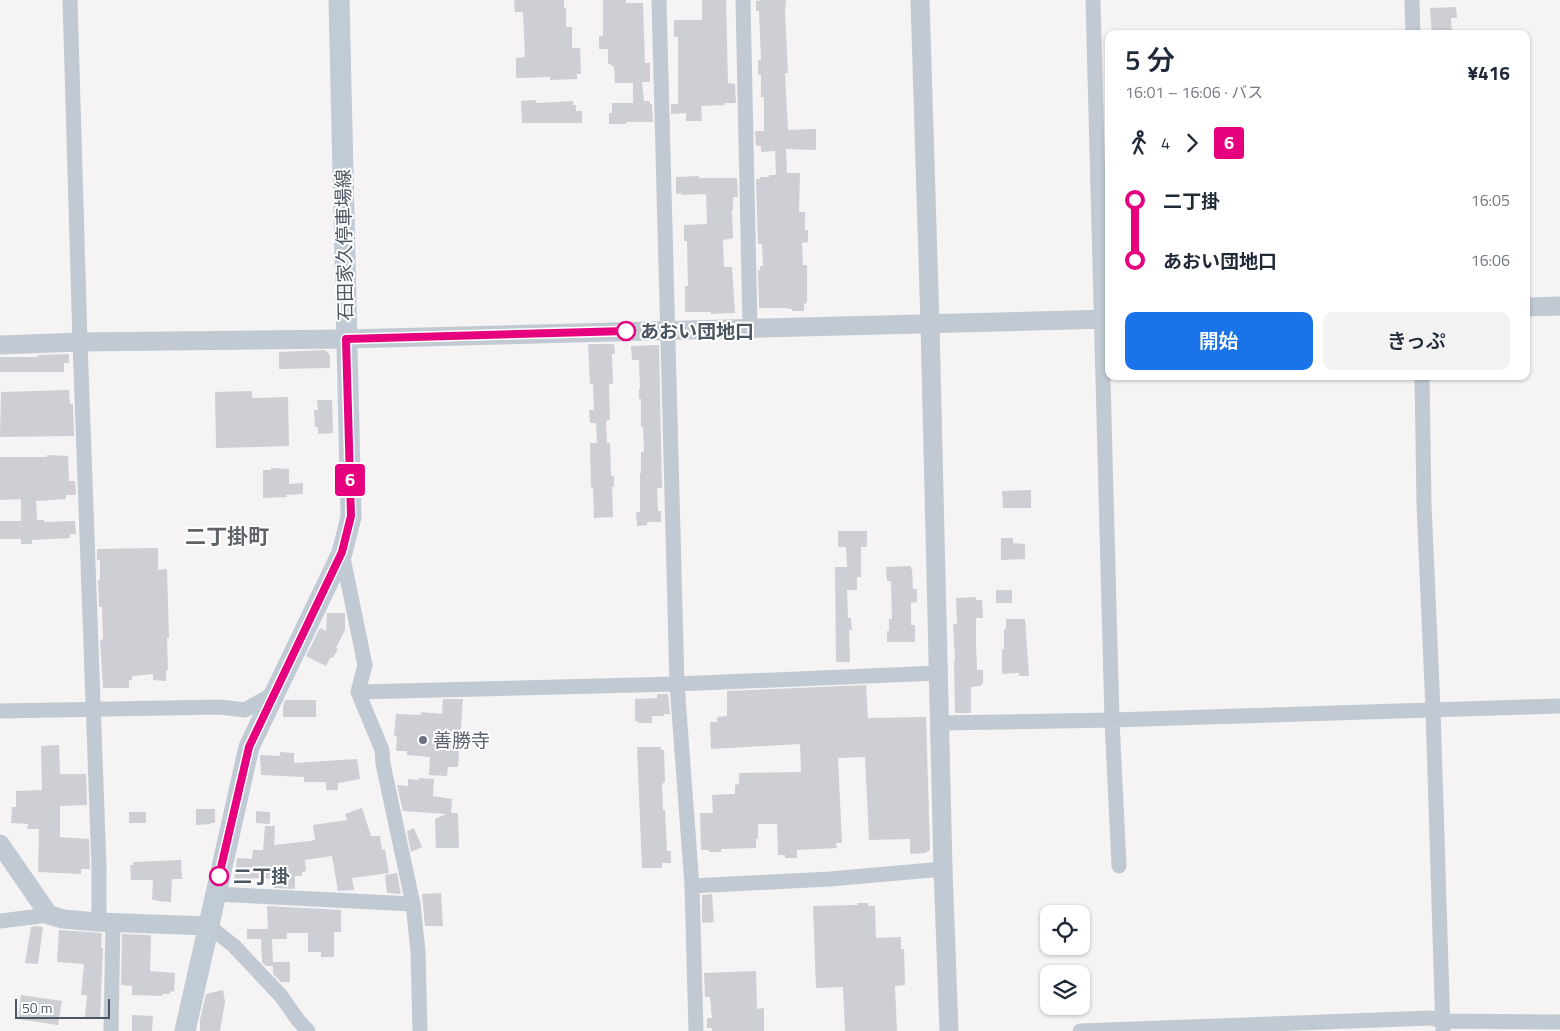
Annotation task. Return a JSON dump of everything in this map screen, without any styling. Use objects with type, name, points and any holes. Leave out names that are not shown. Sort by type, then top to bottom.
[{"type":"main road","name":"石田家久停車場線","points":[[185,1031],[249,747],[342,552],[351,516],[339,0]]},
{"type":"street","points":[[70,0],[80,342],[95,710],[99,910],[105,922],[111,1031]]},
{"type":"street","points":[[659,0],[677,684],[692,886],[696,1031]]},
{"type":"street","points":[[743,0],[750,328]]},
{"type":"street","points":[[920,0],[930,324],[942,870],[949,1031]]},
{"type":"street","points":[[0,345],[80,342],[346,339],[1105,319],[1093,0]]},
{"type":"street","points":[[1412,0],[1413,30]]},
{"type":"street","points":[[1530,307],[1560,306]]},
{"type":"street","points":[[1106,380],[1112,720],[1119,866]]},
{"type":"street","points":[[1422,380],[1424,504],[1433,709],[1442,1026]]},
{"type":"street","points":[[342,552],[365,664],[358,692],[382,750],[383,764],[413,904],[418,951],[420,1031]]},
{"type":"street","points":[[358,692],[677,684],[938,672]]},
{"type":"street","points":[[0,711],[220,708],[245,710],[273,694]]},
{"type":"street","points":[[939,723],[1112,720],[1560,706]]},
{"type":"street","points":[[0,844],[49,915]]},
{"type":"street","points":[[692,886],[822,880],[942,870]]},
{"type":"street","points":[[215,894],[413,904]]},
{"type":"street","points":[[0,921],[49,915],[105,922],[209,926],[234,946],[281,996],[301,1027]]},
{"type":"street","points":[[1080,1031],[1430,1018],[1442,1026],[1560,1022]]},
{"type":"building","points":[[514,0],[564,0],[566,27],[572,27],[572,48],[580,48],[581,74],[577,74],[577,79],[550,80],[550,77],[516,78],[516,58],[525,57],[523,12],[515,12]]},
{"type":"building","points":[[603,0],[626,0],[626,3],[643,3],[645,63],[650,63],[650,82],[642,82],[644,101],[650,101],[650,104],[652,104],[653,122],[609,124],[609,113],[612,113],[612,103],[633,103],[633,83],[615,83],[614,66],[608,64],[608,49],[599,49],[599,36],[603,36]]},
{"type":"building","points":[[702,0],[726,0],[728,83],[735,84],[736,103],[701,106],[702,121],[686,121],[686,113],[671,114],[671,104],[678,104],[678,37],[674,37],[674,20],[702,20]]},
{"type":"building","points":[[786,0],[788,73],[785,73],[788,130],[816,129],[816,150],[786,149],[787,173],[800,173],[799,212],[805,212],[805,230],[808,230],[808,242],[802,243],[803,265],[807,265],[807,303],[804,304],[804,311],[792,311],[792,309],[788,308],[759,308],[758,270],[760,270],[760,266],[763,266],[762,244],[758,244],[756,179],[769,177],[769,175],[775,175],[776,173],[775,151],[761,152],[761,146],[756,146],[755,131],[764,131],[764,97],[761,97],[761,75],[758,75],[758,60],[761,60],[759,11],[756,11],[756,1]]},
{"type":"building","points":[[1456,7],[1457,18],[1451,18],[1452,30],[1432,30],[1430,8]]},
{"type":"building","points":[[536,100],[536,103],[573,101],[573,105],[576,105],[576,111],[582,111],[582,123],[522,123],[521,101]]},
{"type":"building","points":[[699,176],[699,178],[737,178],[738,197],[733,197],[732,210],[733,238],[723,240],[724,267],[732,267],[735,313],[685,312],[685,286],[688,286],[687,241],[684,241],[684,225],[707,224],[706,194],[676,194],[676,177]]},
{"type":"building","points":[[588,344],[614,344],[615,354],[612,354],[613,384],[609,384],[610,420],[606,421],[607,443],[610,443],[611,476],[614,476],[614,487],[612,487],[613,517],[594,518],[590,443],[597,443],[596,423],[590,423],[589,410],[594,410],[593,384],[590,384]]},
{"type":"building","points":[[659,345],[662,488],[657,488],[658,511],[661,511],[661,522],[647,522],[647,525],[637,526],[636,512],[640,512],[641,452],[644,452],[643,427],[641,427],[641,399],[639,399],[639,360],[632,360],[631,346]]},
{"type":"building","points":[[325,350],[330,355],[330,368],[279,369],[279,352]]},
{"type":"building","points":[[69,354],[69,363],[64,363],[64,372],[0,372],[0,357],[38,357],[38,355]]},
{"type":"building","points":[[69,390],[70,404],[73,404],[74,436],[0,437],[1,392]]},
{"type":"building","points":[[252,391],[252,398],[288,397],[289,446],[216,448],[215,392]]},
{"type":"building","points":[[317,400],[332,400],[333,433],[318,434],[318,427],[315,427],[314,410],[318,410]]},
{"type":"building","points":[[47,455],[68,456],[69,481],[75,481],[76,495],[66,495],[66,499],[36,501],[37,520],[44,520],[44,522],[75,521],[76,534],[70,534],[70,538],[32,540],[32,544],[21,544],[21,539],[0,539],[0,521],[21,521],[21,499],[0,500],[0,457],[47,457]]},
{"type":"building","points":[[271,468],[289,469],[289,484],[303,483],[303,494],[263,498],[263,470],[271,470]]},
{"type":"building","points":[[1031,490],[1031,508],[1003,508],[1002,491]]},
{"type":"building","points":[[838,531],[867,531],[867,547],[861,547],[861,577],[857,577],[857,590],[847,590],[848,618],[851,618],[852,630],[849,630],[850,662],[836,662],[835,567],[847,567],[846,547],[838,547]]},
{"type":"building","points":[[1001,538],[1013,538],[1013,543],[1025,544],[1025,559],[1001,560]]},
{"type":"building","points":[[158,548],[158,570],[167,569],[169,638],[167,638],[168,670],[166,670],[166,681],[153,680],[153,674],[132,676],[132,680],[129,680],[129,688],[103,688],[100,640],[103,637],[102,607],[99,607],[98,580],[100,580],[100,560],[97,560],[97,549]]},
{"type":"building","points":[[911,566],[913,589],[917,589],[917,602],[911,603],[911,625],[915,625],[915,642],[887,642],[889,619],[892,619],[891,581],[887,581],[886,567]]},
{"type":"building","points":[[996,590],[1012,590],[1012,603],[996,603]]},
{"type":"building","points":[[976,597],[976,600],[982,600],[983,618],[976,618],[976,645],[977,670],[983,670],[983,684],[971,687],[971,713],[955,713],[953,624],[957,624],[956,598]]},
{"type":"building","points":[[327,613],[345,613],[345,630],[336,648],[338,649],[326,666],[306,656],[320,628],[326,631]]},
{"type":"building","points":[[1006,619],[1025,619],[1029,676],[1019,676],[1019,673],[1002,674],[1002,649],[1004,649]]},
{"type":"building","points":[[866,685],[868,718],[926,717],[930,850],[925,853],[910,854],[910,839],[869,840],[865,757],[838,758],[842,843],[836,843],[837,848],[797,850],[797,858],[785,858],[785,855],[778,855],[777,824],[758,824],[756,848],[721,849],[721,852],[701,850],[700,813],[713,813],[712,795],[735,794],[735,785],[739,784],[739,773],[801,772],[800,744],[711,749],[710,722],[717,722],[717,717],[727,716],[727,691]]},
{"type":"building","points":[[657,694],[668,694],[670,714],[652,716],[652,723],[638,723],[638,721],[635,721],[635,699],[657,698]]},
{"type":"building","points":[[443,699],[463,699],[458,767],[448,767],[447,776],[429,775],[430,757],[407,755],[407,751],[396,751],[397,736],[394,736],[396,714],[421,715],[421,712],[442,714]]},
{"type":"building","points":[[285,700],[316,700],[316,717],[283,717]]},
{"type":"building","points":[[59,745],[60,774],[86,774],[87,805],[60,806],[60,837],[89,839],[90,869],[81,869],[81,874],[38,872],[39,829],[27,829],[28,824],[11,823],[12,807],[16,807],[16,791],[42,790],[41,746]]},
{"type":"building","points":[[637,747],[661,747],[661,750],[664,750],[665,782],[662,784],[663,810],[665,810],[667,851],[671,851],[671,863],[662,863],[662,868],[642,868]]},
{"type":"building","points":[[280,752],[294,753],[294,763],[357,759],[360,779],[338,783],[338,790],[326,790],[326,782],[304,782],[304,777],[261,775],[260,755],[280,756]]},
{"type":"building","points":[[419,778],[434,779],[433,796],[452,799],[451,813],[458,813],[459,848],[436,848],[435,819],[446,814],[403,811],[397,785],[408,786],[408,779],[419,780]]},
{"type":"building","points":[[362,808],[371,836],[380,836],[382,850],[385,849],[389,873],[352,878],[354,890],[338,891],[332,856],[305,860],[306,871],[302,872],[302,876],[295,876],[295,889],[274,888],[274,879],[253,878],[253,882],[234,880],[237,858],[252,859],[253,850],[263,850],[265,826],[275,826],[274,845],[310,841],[315,840],[313,825],[347,820],[345,814]]},
{"type":"building","points":[[196,809],[215,809],[215,823],[196,825]]},
{"type":"building","points":[[256,811],[270,812],[270,824],[256,823]]},
{"type":"building","points":[[129,812],[146,812],[146,823],[129,823]]},
{"type":"building","points":[[414,828],[422,847],[411,852],[407,831]]},
{"type":"building","points":[[181,860],[182,879],[172,879],[171,902],[152,900],[153,880],[131,880],[130,865],[133,865],[133,862]]},
{"type":"building","points":[[397,873],[401,894],[387,893],[385,875]]},
{"type":"building","points":[[441,893],[443,926],[425,926],[422,894]]},
{"type":"building","points":[[712,894],[714,922],[702,923],[702,895]]},
{"type":"building","points":[[857,903],[868,903],[868,906],[875,906],[876,938],[901,937],[901,949],[904,949],[905,985],[895,986],[897,1031],[845,1031],[843,987],[816,988],[813,906],[858,905]]},
{"type":"building","points":[[267,906],[341,910],[341,932],[334,932],[334,957],[321,957],[321,952],[308,952],[308,933],[287,933],[287,939],[272,939],[273,966],[266,966],[262,962],[261,939],[247,939],[247,929],[268,929]]},
{"type":"building","points":[[31,927],[43,927],[38,964],[25,963]]},
{"type":"building","points":[[59,930],[102,933],[100,1018],[85,1017],[87,995],[81,995],[84,964],[57,962]]},
{"type":"building","points":[[122,934],[151,935],[150,971],[175,973],[174,992],[170,991],[170,994],[162,994],[162,996],[132,995],[132,986],[121,985]]},
{"type":"building","points":[[273,962],[290,962],[290,982],[281,982],[273,974]]},
{"type":"building","points":[[756,971],[757,1009],[764,1008],[764,1031],[712,1031],[712,1028],[707,1028],[707,1018],[712,1018],[710,997],[705,997],[704,973]]},
{"type":"building","points":[[223,990],[225,1002],[220,1031],[200,1031],[200,1020],[206,994]]},
{"type":"building","points":[[21,995],[62,1001],[58,1025],[18,1019]]},
{"type":"building","points":[[132,1015],[153,1016],[152,1031],[132,1031]]},
{"type":"bus line","name":"6","points":[[219,876],[249,747],[342,552],[351,516],[346,339],[626,331]]},
{"type":"place","name":"あおい団地口","points":[[626,331]]},
{"type":"place","name":"善勝寺","points":[[423,740]]},
{"type":"place","name":"二丁掛","points":[[219,876]]},
{"type":"district","name":"二丁掛町","points":[[227,537]]}]
